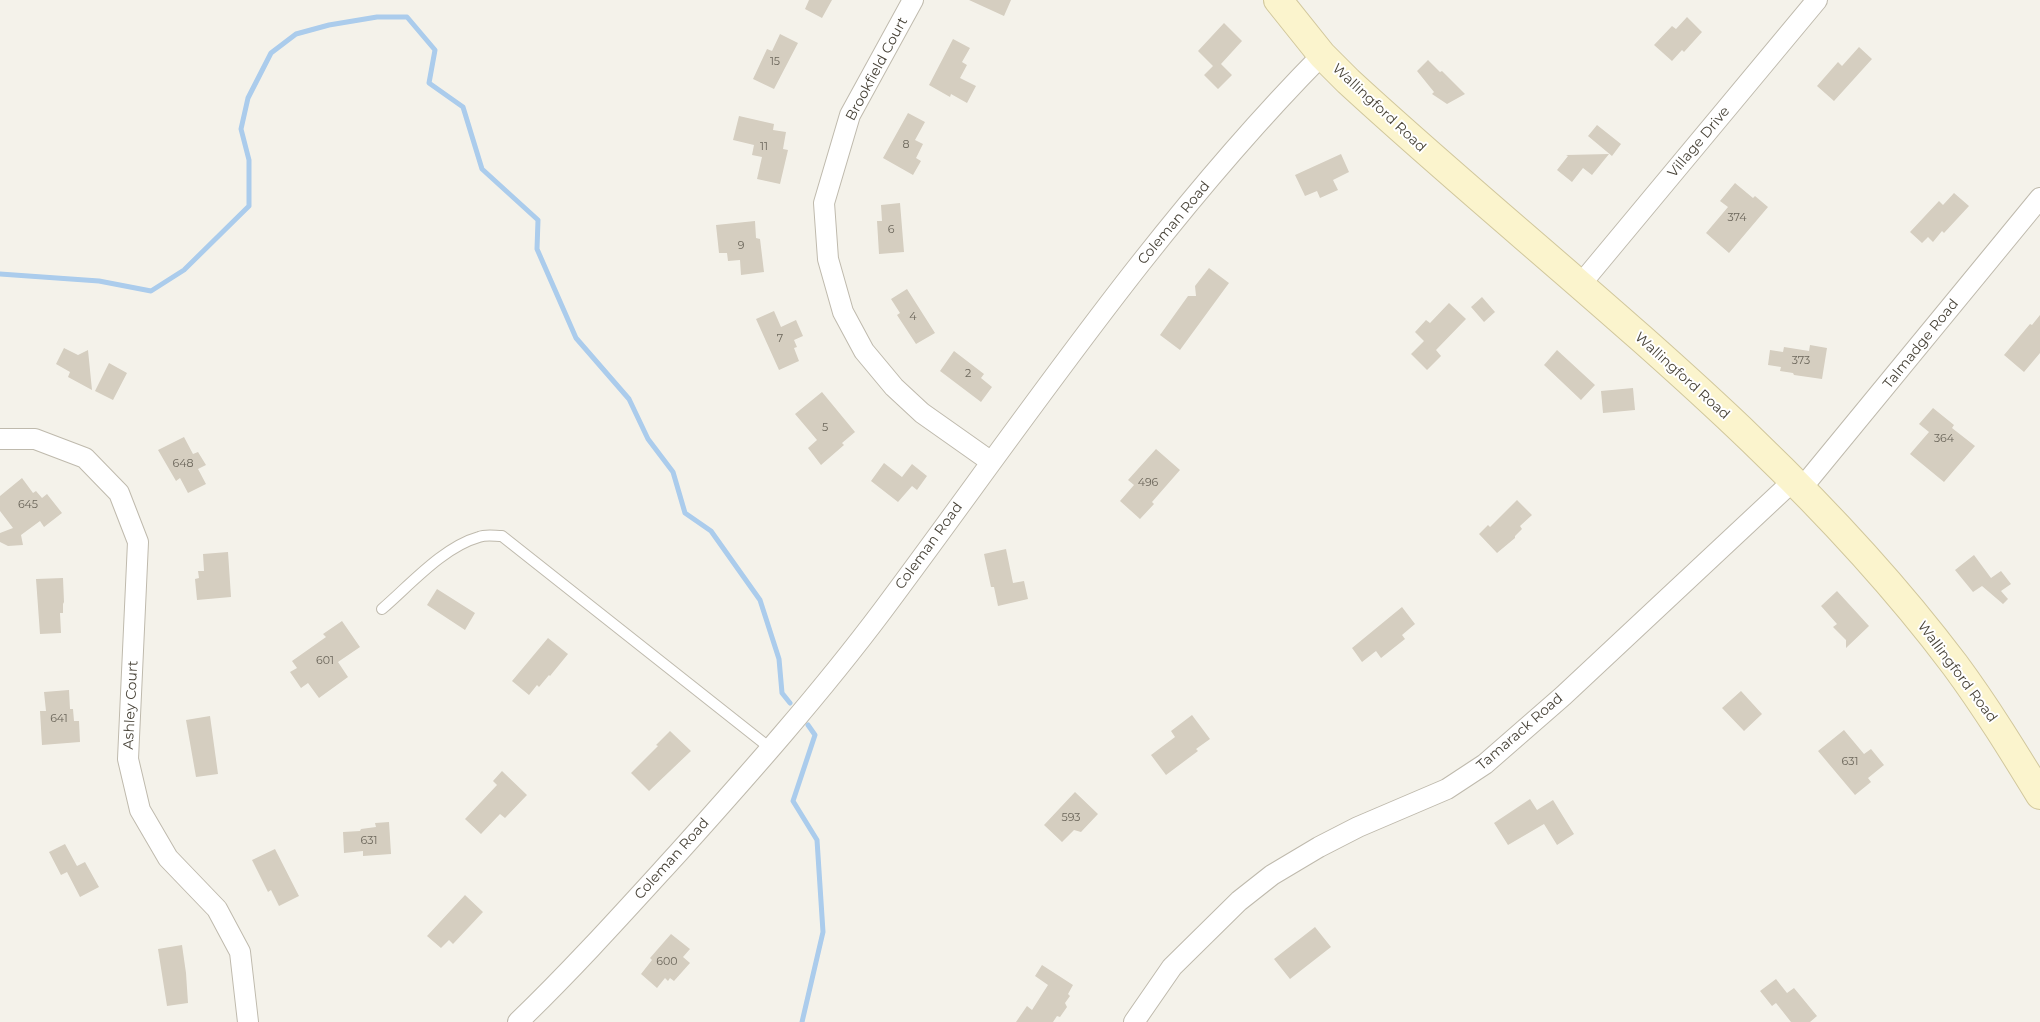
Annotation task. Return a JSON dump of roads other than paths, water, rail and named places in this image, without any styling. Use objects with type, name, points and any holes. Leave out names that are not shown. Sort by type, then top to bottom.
[{"type":"street","name":"Brookfield Court","points":[[913,0],[850,115],[824,203],[828,259],[843,312],[864,351],[894,387],[922,413],[990,461]]},
{"type":"street","name":"Wallingford Road","points":[[1278,0],[1322,54],[1390,119],[1580,285],[1722,413],[1797,485],[1865,557],[1954,664],[2003,734],[2040,795]]},
{"type":"street","name":"Village Drive","points":[[1580,285],[1817,0]]},
{"type":"street","name":"Coleman Road","points":[[518,1022],[594,945],[770,748],[881,612],[1070,353],[1183,211],[1322,54]]},
{"type":"street","name":"Talmadge Road","points":[[1797,485],[2040,198]]},
{"type":"street","name":"Ashley Court","points":[[0,439],[34,439],[85,458],[119,493],[138,542],[128,760],[140,810],[168,858],[217,909],[240,952],[248,1022]]},
{"type":"street","name":"Tamarack Road","points":[[1134,1022],[1172,967],[1239,902],[1272,875],[1318,846],[1447,789],[1485,764],[1797,485]]},
{"type":"lane","points":[[382,609],[457,546],[480,536],[502,536],[770,748]]},
{"type":"waterway","points":[[0,274],[99,281],[151,291],[184,270],[249,206],[249,160],[241,129],[248,98],[271,53],[296,34],[329,25],[377,17],[407,17],[435,50],[429,83],[463,107],[482,169],[538,220],[537,249],[576,338],[629,399],[648,439],[673,472],[685,513],[711,531],[760,600],[779,659],[782,693],[790,703]]},
{"type":"waterway","points":[[802,1022],[823,932],[817,840],[793,801],[815,735],[808,725]]}]
